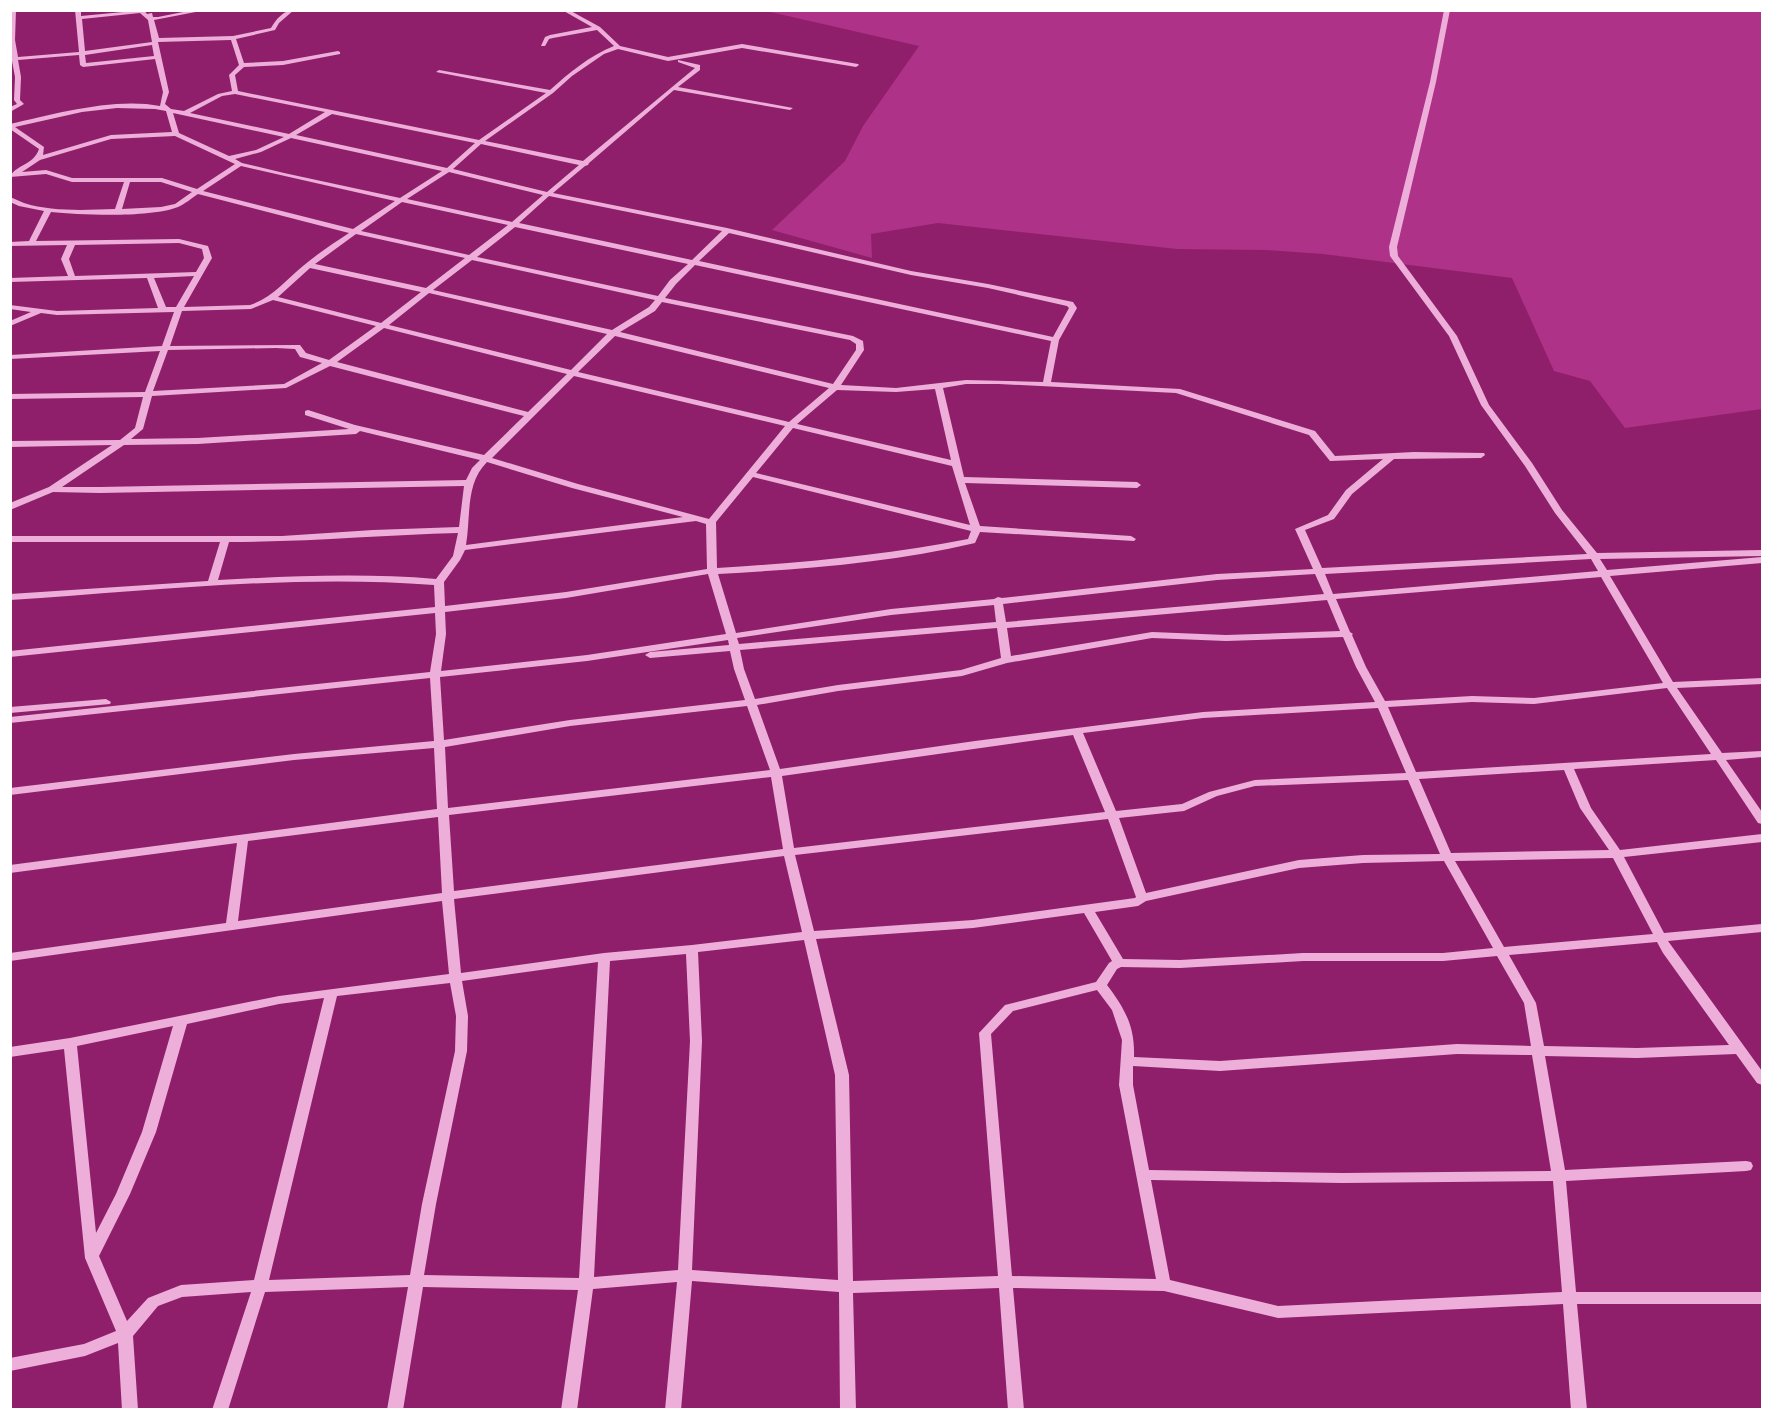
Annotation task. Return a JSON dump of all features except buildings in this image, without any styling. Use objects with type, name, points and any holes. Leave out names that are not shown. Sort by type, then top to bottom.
[{"type":"street","points":[[10,110],[21,104],[17,100],[18,77],[11,40],[13,10]]},
{"type":"street","points":[[78,10],[83,65],[157,57]]},
{"type":"street","points":[[149,18],[150,10]]},
{"type":"street","points":[[149,18],[158,19],[204,10]]},
{"type":"street","points":[[13,59],[83,53],[155,42],[233,38],[273,29],[277,22],[292,10]]},
{"type":"street","points":[[10,397],[147,394],[286,386],[330,363],[513,225],[586,164],[614,137],[698,69],[698,66],[618,47],[598,27],[564,10]]},
{"type":"street","points":[[1447,10],[1393,247],[1394,256],[1453,336],[1485,405],[1529,465],[1558,511],[1594,556],[1670,685],[1762,820]]},
{"type":"street","points":[[79,18],[141,11],[154,23],[157,57],[166,92],[162,105],[169,110],[176,134]]},
{"type":"street","points":[[543,45],[547,38],[552,36],[598,27]]},
{"type":"street","points":[[233,38],[242,65]]},
{"type":"street","points":[[668,59],[742,46],[856,65]]},
{"type":"street","points":[[10,307],[38,312],[251,307],[273,298],[308,266],[401,199],[448,170],[480,142],[602,53],[618,47]]},
{"type":"street","points":[[235,92],[232,75],[242,65],[283,63],[338,53]]},
{"type":"street","points":[[439,72],[551,92]]},
{"type":"street","points":[[673,88],[790,108]]},
{"type":"street","points":[[185,113],[220,95],[235,92],[586,164]]},
{"type":"street","points":[[10,126],[86,108],[126,106],[169,110],[548,194],[727,230],[911,273],[988,286],[1070,304],[1073,308],[1055,340],[1047,384]]},
{"type":"street","points":[[227,159],[265,150],[332,111]]},
{"type":"street","points":[[10,126],[42,148],[39,158]]},
{"type":"street","points":[[11,175],[39,158],[111,137],[176,134],[240,164],[284,175],[1055,340]]},
{"type":"street","points":[[12,201],[49,209],[118,211],[161,209],[177,205],[240,164]]},
{"type":"street","points":[[11,175],[46,172],[72,180],[162,180],[198,192],[355,232],[660,299],[853,338],[860,343],[860,350],[835,387],[791,425],[711,522],[712,571],[739,669],[776,773],[789,852],[842,1075],[848,1410]]},
{"type":"street","points":[[118,211],[128,180]]},
{"type":"street","points":[[31,244],[49,209]]},
{"type":"street","points":[[394,1410],[418,1281],[429,1204],[460,1051],[462,1016],[455,978],[448,896],[445,812],[435,674],[441,634],[439,582],[455,561],[461,548],[467,483],[484,458],[613,333],[651,309],[672,282],[727,230]]},
{"type":"street","points":[[10,244],[166,241],[193,244],[207,251],[208,258],[179,309],[167,348],[147,394],[139,429],[52,489],[10,507]]},
{"type":"street","points":[[72,243],[65,259],[72,277]]},
{"type":"street","points":[[308,266],[613,333],[835,387],[896,390],[966,382],[1047,384],[1177,392],[1312,433],[1333,459],[1481,454]]},
{"type":"street","points":[[10,279],[198,274]]},
{"type":"street","points":[[150,276],[163,310]]},
{"type":"street","points":[[273,298],[957,465]]},
{"type":"street","points":[[10,324],[38,312]]},
{"type":"street","points":[[10,357],[167,348],[297,347],[303,355],[330,363],[528,414]]},
{"type":"street","points":[[10,654],[439,610],[566,595],[712,571],[786,567],[943,548],[972,541],[976,529],[960,480],[938,386]]},
{"type":"street","points":[[308,413],[484,458],[575,486],[711,522]]},
{"type":"street","points":[[10,444],[198,441],[369,430]]},
{"type":"street","points":[[1391,457],[1349,492],[1331,517],[1300,529],[1361,668],[1382,705],[1447,856],[1499,952],[1530,1003],[1559,1176],[1579,1410]]},
{"type":"street","points":[[751,474],[976,529],[1131,539]]},
{"type":"street","points":[[960,480],[1137,485]]},
{"type":"street","points":[[52,489],[467,483]]},
{"type":"street","points":[[461,548],[601,532],[696,518]]},
{"type":"street","points":[[10,539],[225,540],[463,530]]},
{"type":"street","points":[[212,584],[225,540]]},
{"type":"street","points":[[10,720],[587,658],[880,613],[1217,577],[1594,556],[1762,553]]},
{"type":"street","points":[[10,710],[1762,560]]},
{"type":"street","points":[[10,597],[327,578],[439,582]]},
{"type":"street","points":[[998,600],[1006,660]]},
{"type":"street","points":[[10,792],[294,757],[440,744],[570,723],[750,703],[838,688],[962,672],[1006,660],[1152,635],[1226,638],[1348,634]]},
{"type":"street","points":[[10,870],[445,812],[776,773],[1203,715],[1472,699],[1534,701],[1670,685],[1762,681]]},
{"type":"street","points":[[1077,731],[1112,815],[1142,898]]},
{"type":"street","points":[[10,957],[448,896],[789,852],[1184,807],[1213,794],[1255,783],[1412,776],[1762,754]]},
{"type":"street","points":[[1567,765],[1586,808],[1617,854],[1667,950],[1762,1080]]},
{"type":"street","points":[[10,1052],[70,1043],[279,1000],[332,992],[455,978],[604,957],[809,935],[950,926],[1088,910],[1138,902],[1142,898],[1299,864],[1447,856],[1617,854],[1762,838]]},
{"type":"street","points":[[231,927],[243,839]]},
{"type":"street","points":[[1088,910],[1119,963]]},
{"type":"street","points":[[1016,1410],[985,1033],[1009,1008],[1100,985],[1113,966],[1119,963],[1179,964],[1303,957],[1443,957],[1762,928]]},
{"type":"street","points":[[673,1410],[685,1275],[696,1041],[692,949]]},
{"type":"street","points":[[569,1410],[586,1284],[604,957]]},
{"type":"street","points":[[1100,985],[1118,1009],[1128,1040],[1126,1085],[1164,1286]]},
{"type":"street","points":[[220,1410],[260,1286],[332,992]]},
{"type":"street","points":[[92,1258],[123,1194],[149,1132],[181,1022]]},
{"type":"street","points":[[70,1043],[92,1258],[125,1334],[130,1410]]},
{"type":"street","points":[[1127,1061],[1220,1065],[1457,1049],[1637,1053],[1740,1049]]},
{"type":"street","points":[[1144,1174],[1341,1178],[1559,1176],[1746,1166]]},
{"type":"street","points":[[10,1365],[85,1350],[125,1334],[153,1302],[181,1291],[260,1286],[418,1281],[586,1284],[685,1275],[847,1287],[1007,1282],[1164,1286],[1278,1312],[1568,1298],[1762,1298]]},
{"type":"shaded area","points":[[766,11],[1762,11],[1762,409],[1625,428],[1590,381],[1554,371],[1512,278],[1323,254],[1265,250],[1177,249],[938,223],[871,234],[872,258],[772,230],[845,161],[863,126],[919,46]]}]
